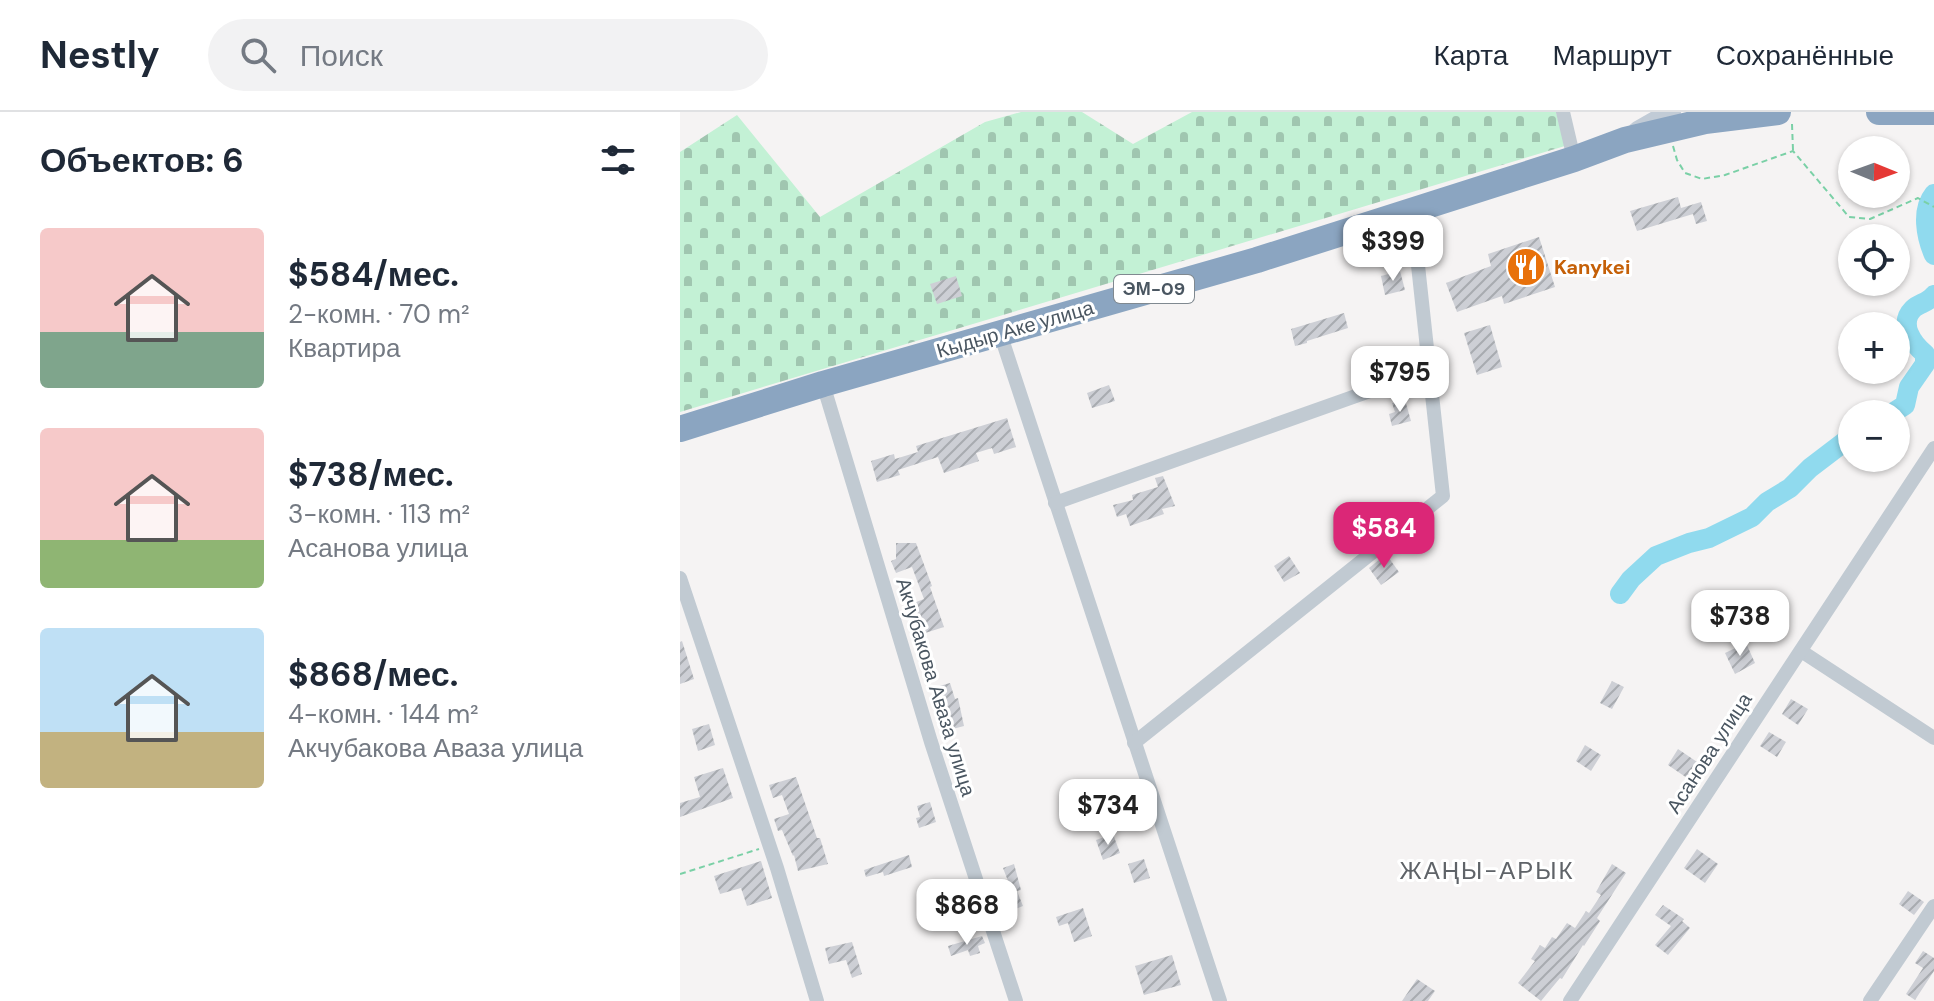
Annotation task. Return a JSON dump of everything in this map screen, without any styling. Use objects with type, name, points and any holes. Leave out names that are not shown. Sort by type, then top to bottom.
[{"type":"highway","points":[[1879,112],[1934,112]]},
{"type":"highway","name":"ЭМ-09","points":[[1670,121],[1785,118]]},
{"type":"highway","name":"Кыдыр Аке улица","points":[[680,429],[823,384],[1257,260],[1574,159],[1670,121]]},
{"type":"street","points":[[1563,112],[1574,159]]},
{"type":"street","points":[[1134,743],[1443,496],[1412,210]]},
{"type":"street","points":[[1000,333],[1220,1001]]},
{"type":"street","points":[[1055,503],[1429,370]]},
{"type":"street","name":"Акчубакова Аваза улица","points":[[823,384],[931,742],[1016,1001]]},
{"type":"street","name":"Асанова улица","points":[[1570,1001],[1934,448]]},
{"type":"street","points":[[680,578],[817,1001]]},
{"type":"street","points":[[1801,651],[1934,738]]},
{"type":"street","points":[[1870,1001],[1934,906]]},
{"type":"path","points":[[1785,118],[1793,151],[1849,217],[1870,219],[1918,198],[1934,207]]},
{"type":"path","points":[[1670,121],[1677,160],[1685,173],[1702,179],[1725,175],[1793,151]]},
{"type":"path","points":[[680,874],[769,846]]},
{"type":"green space","points":[[1021,112],[1082,112],[1133,144],[1192,112],[1556,112],[1565,146],[680,412],[680,152],[737,115],[820,217],[985,122]]},
{"type":"building","points":[[1678,197],[1681,208],[1701,202],[1707,221],[1696,224],[1693,214],[1637,231],[1630,211]]},
{"type":"building","points":[[1539,237],[1555,287],[1504,304],[1502,296],[1457,312],[1446,283],[1491,266],[1488,254]]},
{"type":"building","points":[[1400,271],[1405,290],[1385,295],[1381,276]]},
{"type":"building","points":[[956,276],[962,296],[937,304],[930,284]]},
{"type":"building","points":[[1344,313],[1348,328],[1295,346],[1291,329]]},
{"type":"building","points":[[1490,325],[1502,367],[1477,375],[1464,333]]},
{"type":"building","points":[[1109,385],[1115,401],[1092,408],[1087,393]]},
{"type":"building","points":[[1405,400],[1411,421],[1392,426],[1389,414],[1395,412],[1392,403]]},
{"type":"building","points":[[1007,418],[1016,447],[994,454],[992,448],[976,453],[979,461],[944,473],[938,457],[898,470],[900,475],[877,482],[871,461],[894,454],[895,459],[918,452],[916,446]]},
{"type":"building","points":[[1163,476],[1175,506],[1162,509],[1164,514],[1130,526],[1126,514],[1117,517],[1113,505],[1133,500],[1132,495],[1158,487],[1155,478]]},
{"type":"building","points":[[896,543],[916,543],[944,627],[919,635],[911,604],[924,599],[912,567],[896,573],[891,561],[896,559]]},
{"type":"building","points":[[1386,554],[1399,572],[1381,585],[1369,568]]},
{"type":"building","points":[[1289,556],[1300,573],[1284,582],[1274,566]]},
{"type":"building","points":[[680,642],[694,679],[680,684]]},
{"type":"building","points":[[1746,643],[1755,663],[1735,674],[1725,653]]},
{"type":"building","points":[[1612,681],[1624,687],[1612,709],[1600,703]]},
{"type":"building","points":[[950,683],[955,699],[958,698],[964,726],[949,730],[936,687]]},
{"type":"building","points":[[1791,699],[1808,709],[1798,725],[1782,714]]},
{"type":"building","points":[[709,724],[715,745],[698,751],[692,729]]},
{"type":"building","points":[[1769,732],[1786,742],[1777,757],[1760,746]]},
{"type":"building","points":[[1585,745],[1601,755],[1591,771],[1576,761]]},
{"type":"building","points":[[1678,749],[1700,764],[1690,780],[1668,765]]},
{"type":"building","points":[[723,768],[733,798],[680,817],[680,803],[700,797],[694,777]]},
{"type":"building","points":[[796,777],[828,864],[798,871],[794,855],[774,819],[789,814],[782,795],[773,798],[769,785]]},
{"type":"building","points":[[1123,789],[1128,809],[1108,815],[1103,795]]},
{"type":"building","points":[[930,802],[936,822],[919,828],[917,806]]},
{"type":"building","points":[[1113,834],[1120,853],[1103,860],[1096,840]]},
{"type":"building","points":[[1697,849],[1718,864],[1705,883],[1684,868]]},
{"type":"building","points":[[909,855],[912,867],[884,876],[883,872],[866,877],[864,870]]},
{"type":"building","points":[[1144,859],[1150,878],[1134,883],[1128,864]]},
{"type":"building","points":[[761,861],[772,898],[747,906],[741,888],[720,894],[714,876]]},
{"type":"building","points":[[1014,864],[1021,890],[1017,891],[1023,906],[1015,909],[1013,903],[1006,906],[1002,897],[998,898],[993,886],[1008,881],[1003,868]]},
{"type":"building","points":[[1612,864],[1626,873],[1597,918],[1600,921],[1584,946],[1562,979],[1541,1001],[1518,983],[1535,961],[1531,959],[1540,945],[1545,948],[1567,923],[1575,928],[1586,911],[1589,913],[1601,895],[1596,892]]},
{"type":"building","points":[[955,879],[961,896],[943,902],[937,885]]},
{"type":"building","points":[[1908,891],[1924,902],[1914,915],[1899,904]]},
{"type":"building","points":[[1663,905],[1684,919],[1682,921],[1690,928],[1668,955],[1655,945],[1671,926],[1655,915]]},
{"type":"building","points":[[1083,908],[1092,936],[1074,942],[1068,923],[1059,926],[1056,917]]},
{"type":"building","points":[[982,936],[985,943],[978,946],[980,953],[970,956],[968,950],[951,956],[948,946]]},
{"type":"building","points":[[852,942],[862,974],[852,978],[846,960],[829,964],[825,948]]},
{"type":"building","points":[[1923,951],[1934,958],[1934,971],[1915,1000],[1906,994],[1923,968],[1915,963]]},
{"type":"building","points":[[1172,955],[1181,985],[1144,995],[1135,966]]},
{"type":"building","points":[[1417,979],[1435,991],[1428,1001],[1402,1001]]},
{"type":"waterway","points":[[1934,194],[1927,208],[1926,224],[1934,255]]},
{"type":"waterway","points":[[1906,400],[1909,387],[1925,364],[1925,354],[1909,333],[1907,321],[1915,307],[1934,295]]},
{"type":"waterway","points":[[1620,594],[1656,556],[1709,538],[1752,517],[1838,447]]},
{"type":"place","name":"Kanykei","points":[[1526,267]]},
{"type":"district","name":"ЖАҢЫ-АРЫК","points":[[1487,871]]}]
